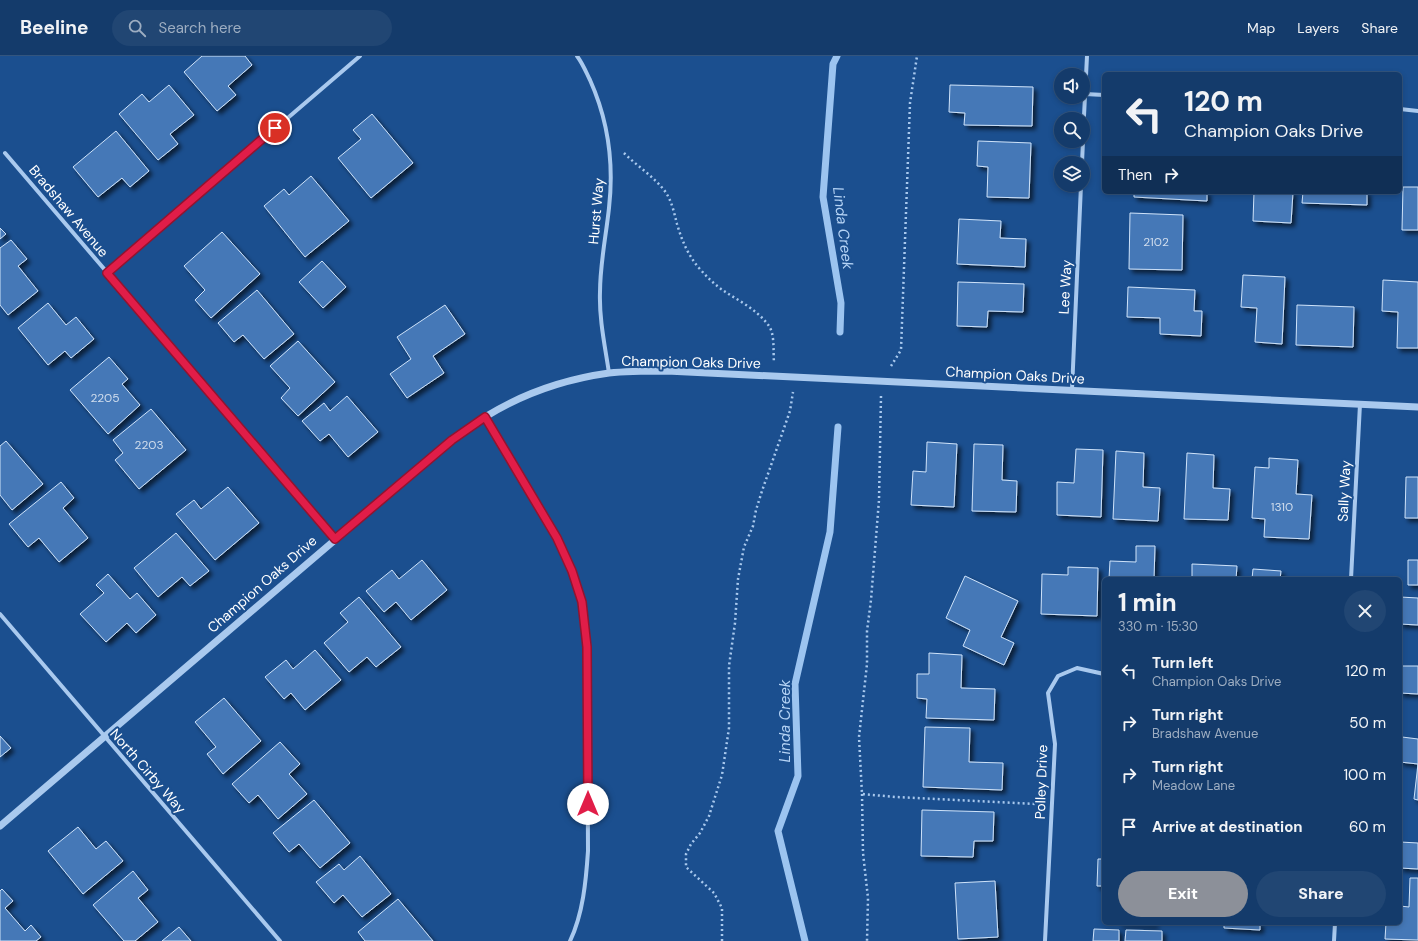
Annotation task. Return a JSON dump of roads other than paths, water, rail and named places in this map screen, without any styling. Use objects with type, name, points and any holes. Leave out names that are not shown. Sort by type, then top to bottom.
[{"type":"street","points":[[107,273],[360,56]]},
{"type":"street","name":"Hurst Way","points":[[577,56],[582,63],[598,98],[608,135],[611,167],[609,207],[601,268],[600,316],[609,374]]},
{"type":"street","points":[[1086,68],[1087,56]]},
{"type":"street","points":[[1090,94],[1102,95]]},
{"type":"street","points":[[1402,109],[1418,112]]},
{"type":"street","name":"Bradshaw Avenue","points":[[5,153],[335,539]]},
{"type":"street","name":"Lee Way","points":[[1072,390],[1081,192]]},
{"type":"street","name":"Champion Oaks Drive","points":[[0,826],[452,440],[485,417],[515,401],[545,388],[609,374],[667,371],[1418,407]]},
{"type":"street","name":"Sally Way","points":[[1351,577],[1360,404]]},
{"type":"street","points":[[485,417],[557,538],[572,571],[582,602],[587,647],[588,851],[586,880],[581,908],[570,941]]},
{"type":"street","name":"North Cirby Way","points":[[0,614],[280,941]]},
{"type":"street","name":"Polley Drive","points":[[1045,941],[1055,744],[1048,694],[1058,676],[1076,668],[1102,674]]},
{"type":"street","points":[[1334,941],[1335,925]]},
{"type":"waterway","name":"Linda Creek","points":[[837,56],[833,64],[823,197],[841,303],[840,332]]},
{"type":"waterway","name":"Linda Creek","points":[[805,941],[778,831],[798,776],[795,684],[830,532],[838,427]]}]
